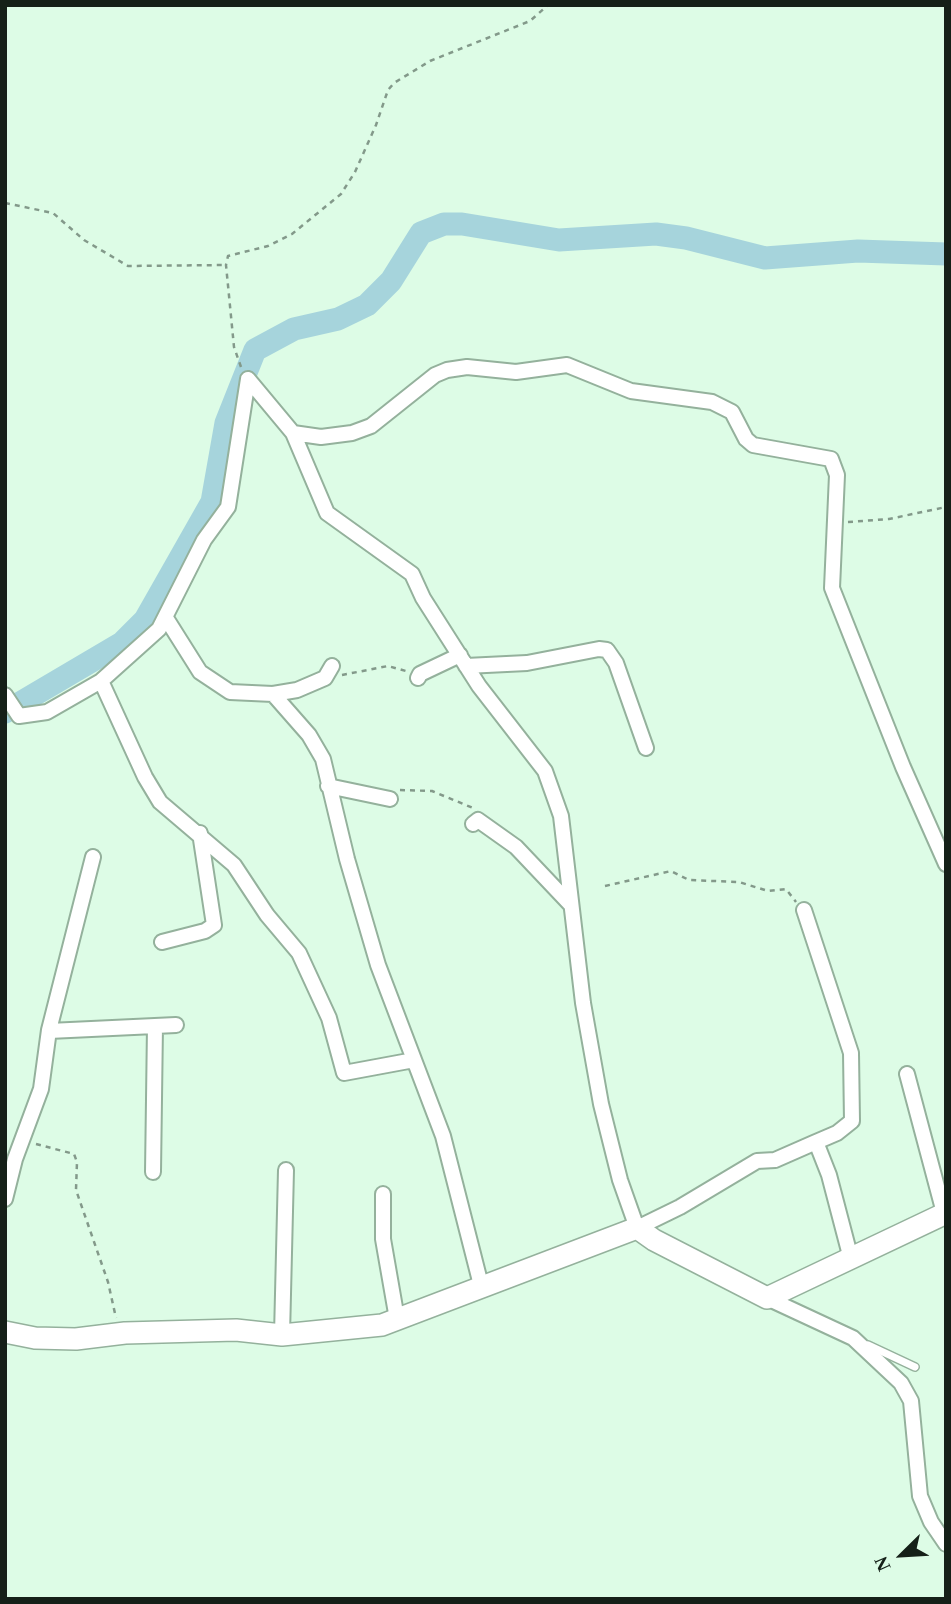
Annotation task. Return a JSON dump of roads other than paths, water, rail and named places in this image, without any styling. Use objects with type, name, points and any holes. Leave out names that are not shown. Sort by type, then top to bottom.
[{"type":"street","points":[[293,433],[321,437],[352,433],[371,426],[435,375],[447,370],[467,367],[516,372],[567,365],[631,391],[712,402],[732,412],[746,439],[753,445],[831,459],[837,475],[832,588],[903,767],[946,864]]},
{"type":"street","points":[[7,698],[19,716],[47,712],[101,681],[132,656],[166,618],[204,540],[228,507],[248,379],[293,433],[327,513],[412,574],[463,660],[545,771],[561,816],[570,904],[601,1104],[620,1180],[637,1228],[654,1240],[853,1338],[901,1383],[911,1401],[920,1496],[931,1522],[946,1544]]},
{"type":"street","points":[[166,618],[195,667],[206,679],[230,692],[273,694],[297,690],[328,672]]},
{"type":"street","points":[[419,676],[463,660],[527,663],[599,649],[607,650],[616,663],[646,748]]},
{"type":"street","points":[[101,681],[153,791],[173,814],[200,834],[239,871],[267,915],[299,953],[329,1017],[344,1073],[414,1060]]},
{"type":"street","points":[[273,694],[319,750],[378,965],[443,1136],[482,1289]]},
{"type":"street","points":[[328,786],[394,794]]},
{"type":"street","points":[[476,822],[535,864],[570,904]]},
{"type":"street","points":[[162,942],[205,931],[214,925],[200,834]]},
{"type":"street","points":[[5,1199],[41,1089],[49,1031],[93,857]]},
{"type":"street","points":[[5,1332],[35,1338],[76,1339],[119,1334],[236,1330],[282,1335],[382,1325],[637,1228],[680,1207],[757,1161],[775,1160],[837,1133],[852,1121],[854,1093],[851,1053],[804,910]]},
{"type":"street","points":[[49,1031],[176,1025]]},
{"type":"street","points":[[153,1172],[155,1026]]},
{"type":"street","points":[[768,1298],[945,1213],[907,1073]]},
{"type":"street","points":[[816,1142],[832,1188],[851,1259]]},
{"type":"street","points":[[282,1335],[286,1170]]},
{"type":"street","points":[[383,1194],[383,1239],[397,1319]]},
{"type":"lane","points":[[853,1338],[915,1367]]},
{"type":"waterway","points":[[5,712],[122,643],[145,620],[212,502],[226,423],[255,350],[294,329],[338,319],[367,305],[391,281],[421,233],[444,224],[462,224],[559,240],[656,234],[686,238],[765,258],[858,251],[946,254]]}]
